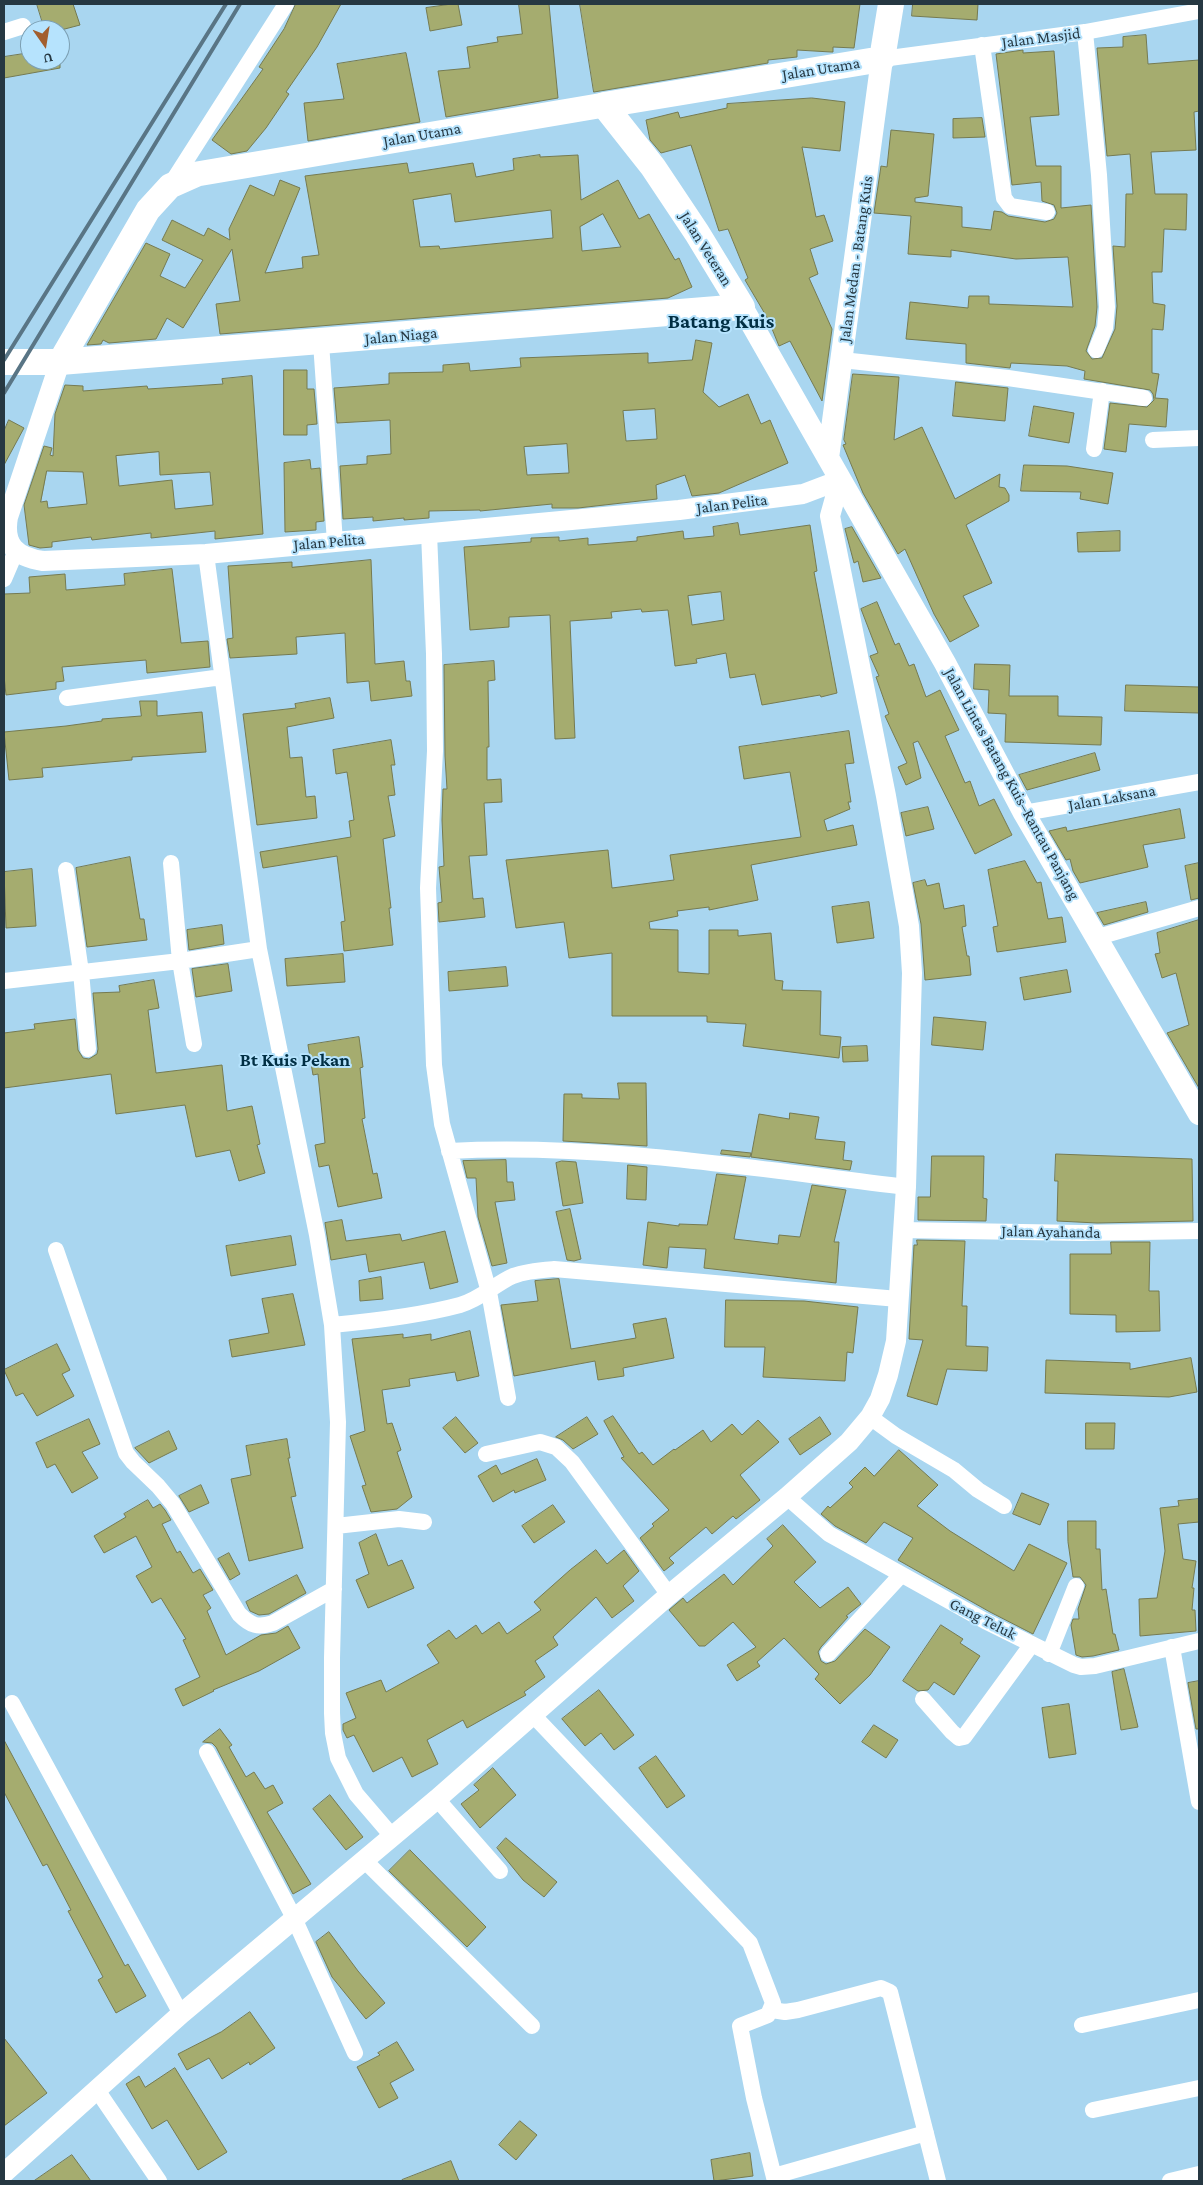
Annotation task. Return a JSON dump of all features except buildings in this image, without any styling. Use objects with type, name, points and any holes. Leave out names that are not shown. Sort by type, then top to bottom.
[{"type":"highway","points":[[882,59],[891,4]]},
{"type":"highway","name":"Jalan Utama","points":[[604,105],[882,59]]},
{"type":"highway","name":"Jalan Veteran","points":[[604,105],[652,167],[697,233],[742,307]]},
{"type":"highway","name":"Jalan Niaga","points":[[4,362],[60,362],[321,343],[742,307]]},
{"type":"main road","name":"Jalan Medan - Batang Kuis","points":[[828,458],[882,59]]},
{"type":"main road","name":"Jalan Utama","points":[[60,362],[148,210],[170,186],[197,174],[604,105]]},
{"type":"main road","name":"Jalan Veteran","points":[[742,307],[840,480]]},
{"type":"main road","name":"Jalan Lintas Batang Kuis–Rantau Panjang","points":[[840,480],[944,662],[1024,813],[1098,937],[1199,1114]]},
{"type":"street","points":[[170,186],[286,4]]},
{"type":"street","name":"Jalan Masjid","points":[[882,59],[1085,32],[1199,11]]},
{"type":"street","points":[[4,32],[20,27]]},
{"type":"street","points":[[1085,32],[1098,174],[1107,306],[1105,328],[1096,350]]},
{"type":"street","points":[[982,45],[1004,198],[1010,206],[1047,212]]},
{"type":"street","points":[[321,343],[335,542]]},
{"type":"street","points":[[842,360],[942,370],[1144,398]]},
{"type":"street","points":[[4,579],[16,551],[7,536],[8,517],[60,362]]},
{"type":"street","points":[[1094,449],[1102,391]]},
{"type":"street","points":[[1153,440],[1199,438]]},
{"type":"street","points":[[4,2173],[180,2014],[437,1799],[669,1595],[787,1497],[850,1442],[870,1417],[888,1375],[896,1341],[906,1187],[912,972],[909,926],[886,796],[830,516],[840,480]]},
{"type":"street","name":"Jalan Pelita","points":[[16,551],[27,558],[43,561],[206,554],[679,510],[789,497],[814,492],[840,480]]},
{"type":"street","points":[[429,533],[434,654],[435,751],[428,888],[434,1065],[437,1100],[449,1151],[489,1292],[508,1398]]},
{"type":"street","points":[[206,554],[259,949],[317,1234],[332,1325],[338,1422],[332,1713],[338,1758],[356,1794],[392,1836]]},
{"type":"street","points":[[67,698],[222,677]]},
{"type":"street","name":"Jalan Laksana","points":[[1024,813],[1199,782]]},
{"type":"street","points":[[171,863],[180,961],[194,1044]]},
{"type":"street","points":[[66,870],[81,972],[88,1049]]},
{"type":"street","points":[[1098,937],[1199,908]]},
{"type":"street","points":[[4,981],[180,961],[259,949]]},
{"type":"street","points":[[449,1151],[523,1150],[669,1158],[906,1187]]},
{"type":"street","name":"Jalan Ayahanda","points":[[902,1230],[1081,1233],[1199,1231]]},
{"type":"street","points":[[56,1250],[126,1453],[173,1504],[240,1614],[252,1625],[264,1626],[273,1623],[334,1589]]},
{"type":"street","points":[[332,1325],[462,1305],[489,1292],[512,1276],[554,1269],[898,1298]]},
{"type":"street","points":[[870,1417],[896,1436],[954,1470],[978,1490],[1004,1506]]},
{"type":"street","points":[[486,1454],[540,1442],[556,1447],[572,1462],[669,1595]]},
{"type":"street","name":"Gang Teluk","points":[[787,1497],[829,1534],[901,1575],[1049,1654],[1074,1665],[1089,1667],[1199,1641]]},
{"type":"street","points":[[336,1526],[393,1519],[424,1522]]},
{"type":"street","points":[[828,1654],[901,1575]]},
{"type":"street","points":[[1049,1654],[1076,1586]]},
{"type":"street","points":[[923,1699],[952,1732],[959,1738],[964,1737],[1032,1644]]},
{"type":"street","points":[[1172,1647],[1199,1802]]},
{"type":"street","points":[[12,1703],[180,2014]]},
{"type":"street","points":[[533,1715],[750,1943],[774,2002],[772,2010],[768,2015],[740,2026],[754,2098],[775,2178],[926,2133]]},
{"type":"street","points":[[207,1752],[294,1918],[355,2053]]},
{"type":"street","points":[[437,1799],[500,1872]]},
{"type":"street","points":[[364,1860],[532,2026]]},
{"type":"street","points":[[772,2010],[785,2012],[798,2010],[881,1988],[890,1992],[938,2181]]},
{"type":"street","points":[[1082,2025],[1199,2000]]},
{"type":"street","points":[[1093,2110],[1199,2088]]},
{"type":"street","points":[[96,2090],[159,2181]]},
{"type":"street","points":[[1170,2181],[1199,2174]]},
{"type":"railway","points":[[4,360],[226,4]]},
{"type":"railway","points":[[4,393],[240,4]]},
{"type":"district","name":"Batang Kuis","points":[[721,322]]},
{"type":"district","name":"Bt Kuis Pekan","points":[[295,1060]]}]
